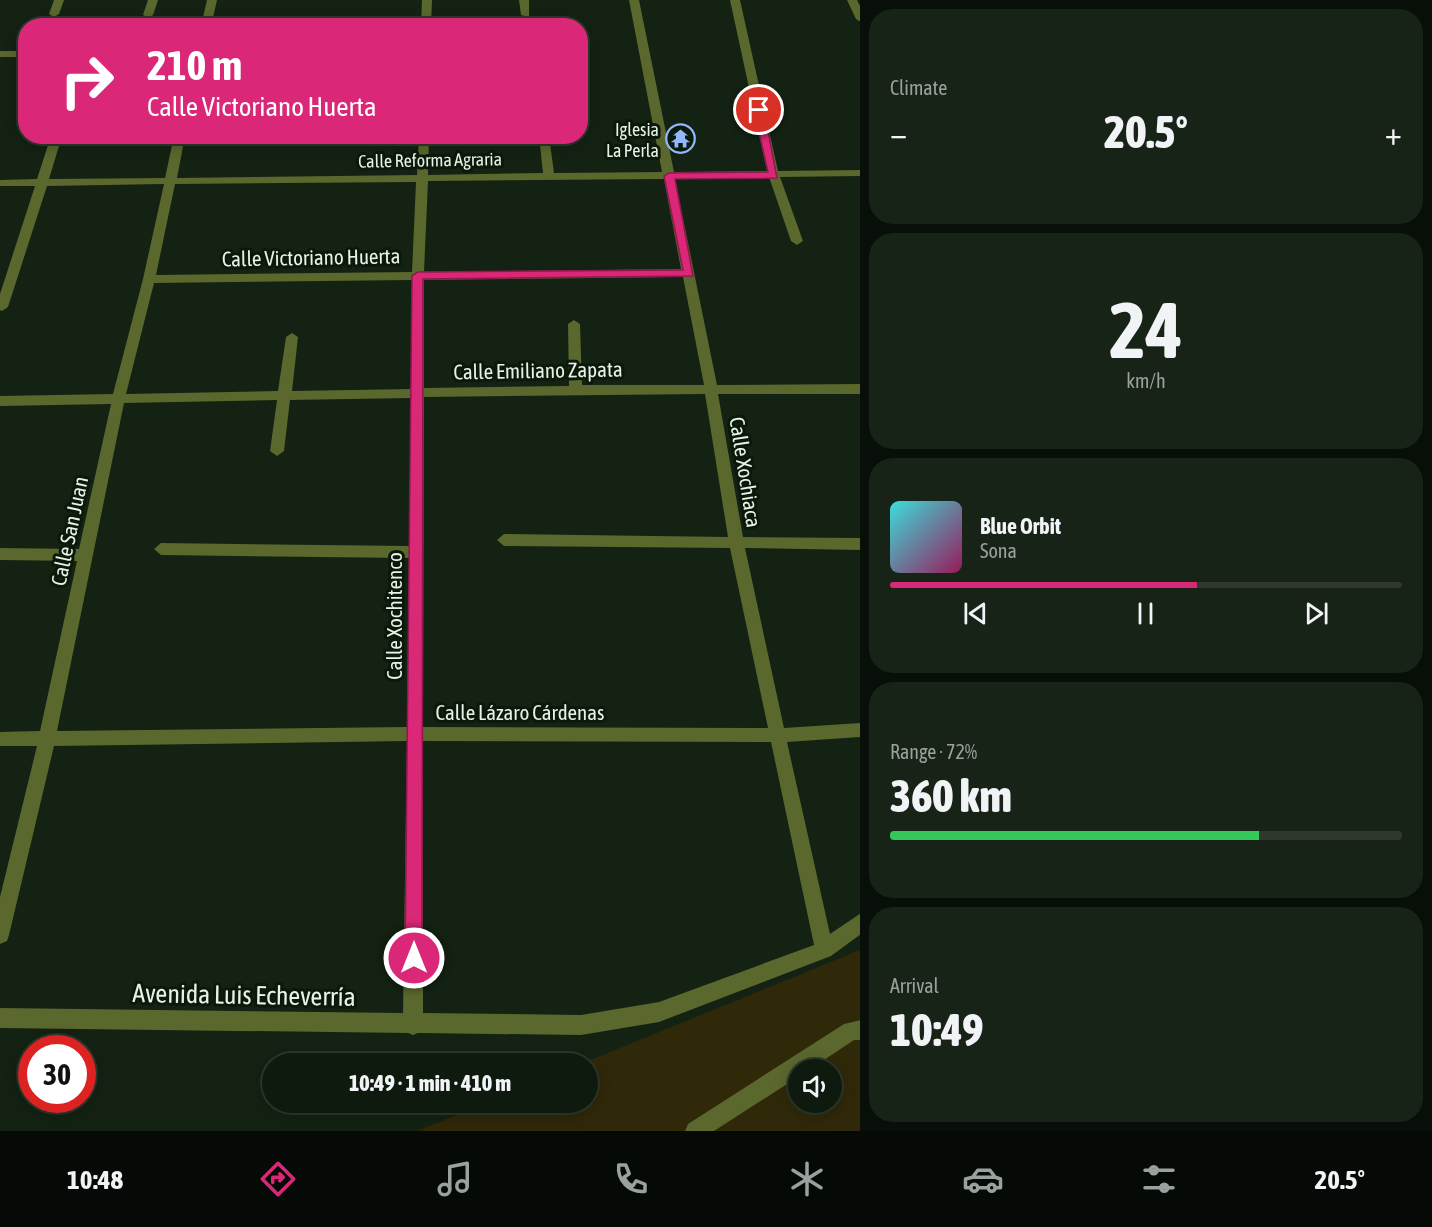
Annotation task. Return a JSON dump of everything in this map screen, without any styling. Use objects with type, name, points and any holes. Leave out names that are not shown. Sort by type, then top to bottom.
[{"type":"street","points":[[54,14],[59,0]]},
{"type":"street","points":[[148,15],[153,0]]},
{"type":"street","points":[[208,18],[212,0]]},
{"type":"street","points":[[426,18],[427,0]]},
{"type":"street","points":[[524,0],[525,15]]},
{"type":"street","name":"Calle Xochiaca","points":[[634,0],[711,389],[737,544],[824,950]]},
{"type":"street","points":[[735,0],[774,176],[797,241]]},
{"type":"street","points":[[852,0],[860,17]]},
{"type":"street","points":[[0,54],[18,54]]},
{"type":"street","points":[[2,307],[55,144]]},
{"type":"street","name":"Calle San Juan","points":[[0,935],[47,738],[118,401],[149,279],[178,144]]},
{"type":"street","name":"Calle Xochitenco","points":[[413,1025],[418,276],[424,144]]},
{"type":"street","points":[[545,144],[549,177]]},
{"type":"street","name":"Calle Reforma Agraria","points":[[0,183],[774,176],[860,173]]},
{"type":"street","name":"Calle Victoriano Huerta","points":[[149,279],[689,273]]},
{"type":"street","points":[[574,324],[576,390]]},
{"type":"street","points":[[277,451],[292,337]]},
{"type":"street","name":"Calle Emiliano Zapata","points":[[0,401],[118,401],[576,390],[860,389]]},
{"type":"street","points":[[504,540],[860,544]]},
{"type":"street","points":[[161,549],[415,552]]},
{"type":"street","points":[[0,554],[86,555]]},
{"type":"street","name":"Calle Lázaro Cárdenas","points":[[0,739],[416,734],[779,735],[860,730]]},
{"type":"street","name":"Avenida Luis Echeverría","points":[[0,1018],[413,1025],[581,1025],[659,1012],[824,950],[860,923]]},
{"type":"street","points":[[695,1131],[851,1031],[860,1030]]},
{"type":"shaded area","points":[[860,950],[860,1131],[417,1131],[462,1113],[598,1113],[598,1057]]},
{"type":"place","name":"Iglesia La Perla","points":[[680,139]]},
{"type":"route","points":[[414,958],[418,276],[689,273],[669,176],[774,176],[759,110]]}]
